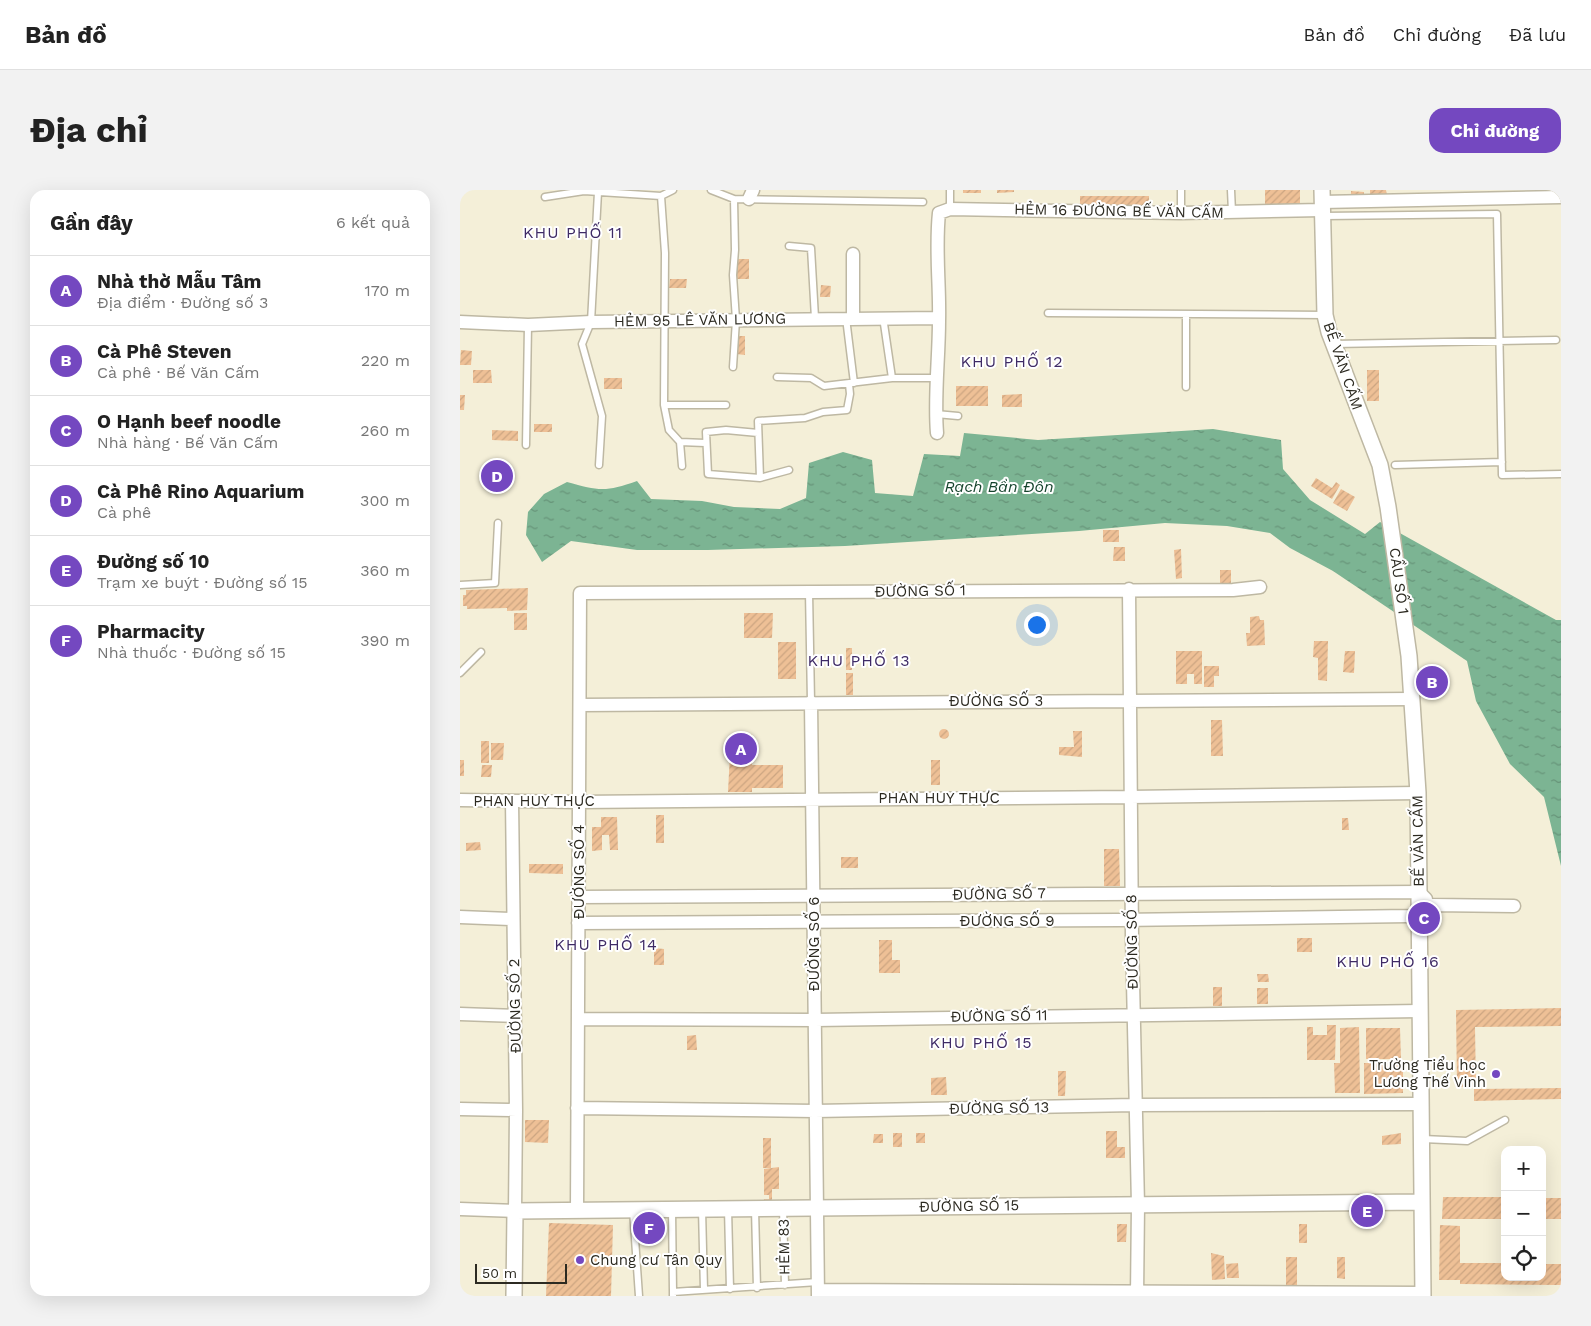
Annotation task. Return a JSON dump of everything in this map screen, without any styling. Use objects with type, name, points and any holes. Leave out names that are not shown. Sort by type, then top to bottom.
[{"type":"street","name":"HẺM 16 ĐƯỜNG BẾ VĂN CẤM","points":[[950,209],[1181,213],[1232,212],[1322,205],[1561,197]]},
{"type":"street","name":"BẾ VĂN CẤM","points":[[1322,205],[1325,315],[1333,344],[1380,465],[1388,507]]},
{"type":"street","points":[[937,434],[939,318],[937,235],[939,213],[950,209]]},
{"type":"street","points":[[850,318],[853,254]]},
{"type":"street","name":"HẺM 95 LÊ VĂN LƯƠNG","points":[[460,322],[528,325],[815,318],[939,318]]},
{"type":"street","name":"CẦU SỐ 1","points":[[1388,507],[1409,656]]},
{"type":"street","name":"ĐƯỜNG SỐ 1","points":[[580,593],[1233,590],[1260,587]]},
{"type":"street","name":"ĐƯỜNG SỐ 8","points":[[1129,589],[1130,798],[1138,1205],[1137,1294]]},
{"type":"street","name":"ĐƯỜNG SỐ 4","points":[[577,1210],[580,593]]},
{"type":"street","name":"BẾ VĂN CẤM","points":[[1409,656],[1418,793],[1423,1294]]},
{"type":"street","name":"ĐƯỜNG SỐ 3","points":[[580,705],[1412,699]]},
{"type":"street","name":"ĐƯỜNG SỐ 6","points":[[811,702],[814,798],[818,1289]]},
{"type":"street","name":"PHAN HUY THỰC","points":[[460,800],[579,802],[814,798],[1130,798],[1418,793]]},
{"type":"street","name":"ĐƯỜNG SỐ 2","points":[[512,801],[516,1110],[515,1211]]},
{"type":"street","points":[[1419,892],[1432,904],[1514,906]]},
{"type":"street","name":"ĐƯỜNG SỐ 7","points":[[579,896],[1419,892]]},
{"type":"street","points":[[1420,915],[1432,904]]},
{"type":"street","name":"ĐƯỜNG SỐ 9","points":[[578,923],[1132,920],[1420,915]]},
{"type":"street","points":[[460,917],[513,919]]},
{"type":"street","name":"ĐƯỜNG SỐ 11","points":[[578,1019],[815,1020],[1134,1013],[1420,1011]]},
{"type":"street","points":[[460,1014],[515,1016]]},
{"type":"street","name":"ĐƯỜNG SỐ 13","points":[[577,1108],[816,1111],[1135,1105],[1421,1104]]},
{"type":"street","points":[[460,1109],[516,1110]]},
{"type":"street","name":"ĐƯỜNG SỐ 15","points":[[515,1211],[1422,1202]]},
{"type":"street","points":[[460,1210],[515,1211],[514,1296]]},
{"type":"street","points":[[818,1289],[1137,1294],[1423,1294]]},
{"type":"lane","points":[[545,197],[584,191],[660,196],[673,190]]},
{"type":"lane","points":[[711,190],[734,199],[751,194],[923,202]]},
{"type":"lane","points":[[950,190],[950,209]]},
{"type":"lane","points":[[1181,190],[1181,213]]},
{"type":"lane","points":[[1231,190],[1232,212]]},
{"type":"lane","points":[[598,192],[591,322],[582,344],[602,416],[599,465]]},
{"type":"lane","points":[[660,196],[665,253],[664,404],[669,430],[680,442],[682,466]]},
{"type":"lane","points":[[733,367],[736,320],[732,275],[735,250],[734,199]]},
{"type":"lane","points":[[1322,205],[1497,214],[1502,475],[1561,474]]},
{"type":"lane","points":[[789,246],[811,248],[815,318]]},
{"type":"lane","points":[[1048,314],[1325,315]]},
{"type":"lane","points":[[1186,314],[1186,387]]},
{"type":"lane","points":[[883,317],[892,378]]},
{"type":"lane","points":[[760,478],[758,421],[805,418],[823,412],[847,410],[852,383],[850,318]]},
{"type":"lane","points":[[526,445],[528,325]]},
{"type":"lane","points":[[1333,344],[1556,340]]},
{"type":"lane","points":[[776,378],[811,378],[824,386],[892,378],[938,378]]},
{"type":"lane","points":[[664,404],[726,405]]},
{"type":"lane","points":[[936,414],[958,416]]},
{"type":"lane","points":[[758,433],[726,430],[706,432],[705,443],[708,474],[760,478],[789,470]]},
{"type":"lane","points":[[680,442],[705,443]]},
{"type":"lane","points":[[1395,465],[1502,462]]},
{"type":"lane","points":[[460,585],[495,583],[498,523]]},
{"type":"lane","name":"ĐƯỜNG SỐ 6","points":[[809,592],[811,702]]},
{"type":"lane","points":[[460,673],[481,652]]},
{"type":"lane","points":[[1422,1139],[1467,1141],[1505,1120]]},
{"type":"lane","name":"HẺM 83","points":[[783,1208],[785,1285]]},
{"type":"lane","points":[[702,1209],[704,1290]]},
{"type":"lane","points":[[728,1209],[730,1289]]},
{"type":"lane","points":[[755,1209],[758,1288]]},
{"type":"lane","points":[[633,1210],[639,1296]]},
{"type":"lane","points":[[672,1210],[673,1294],[704,1290],[785,1285],[818,1289]]},
{"type":"water","name":"Rạch Bần Đôn","points":[[1213,429],[1281,440],[1283,469],[1310,500],[1365,534],[1380,522],[1556,620],[1561,620],[1561,866],[1544,797],[1510,764],[1476,701],[1467,661],[1333,571],[1290,548],[1270,533],[1227,526],[1165,523],[1079,531],[845,546],[637,550],[571,541],[542,562],[526,535],[528,512],[544,494],[567,482],[595,489],[610,489],[637,481],[651,499],[702,501],[734,507],[780,509],[806,498],[809,463],[843,452],[872,460],[875,493],[913,496],[924,454],[960,456],[964,433],[1038,440]]},
{"type":"building","points":[[963,190],[981,190],[981,193],[963,193]]},
{"type":"building","points":[[997,190],[1014,190],[1014,192],[997,193]]},
{"type":"building","points":[[1265,190],[1300,190],[1300,205],[1265,205]]},
{"type":"building","points":[[1370,190],[1386,190],[1387,195],[1370,195]]},
{"type":"building","points":[[1351,191],[1364,192],[1364,198],[1351,198]]},
{"type":"building","points":[[1080,196],[1149,196],[1149,206],[1080,206]]},
{"type":"building","points":[[736,259],[749,259],[749,279],[736,279]]},
{"type":"building","points":[[670,279],[687,279],[686,288],[669,288]]},
{"type":"building","points":[[821,285],[831,286],[830,297],[820,297]]},
{"type":"building","points":[[736,336],[745,336],[745,355],[736,354]]},
{"type":"building","points":[[461,350],[472,351],[471,365],[460,365]]},
{"type":"building","points":[[473,370],[491,370],[492,383],[473,383]]},
{"type":"building","points":[[1367,370],[1379,370],[1379,401],[1367,401]]},
{"type":"building","points":[[604,378],[622,378],[622,389],[604,389]]},
{"type":"building","points":[[956,386],[988,386],[988,406],[956,406]]},
{"type":"building","points":[[1022,394],[1022,407],[1002,407],[1002,395]]},
{"type":"building","points":[[460,395],[465,395],[464,410],[460,410]]},
{"type":"building","points":[[534,424],[552,424],[552,432],[534,432]]},
{"type":"building","points":[[492,430],[518,431],[518,441],[492,440]]},
{"type":"building","points":[[1316,478],[1332,488],[1336,482],[1340,485],[1332,499],[1311,486]]},
{"type":"building","points":[[1341,489],[1355,497],[1347,511],[1333,503]]},
{"type":"building","points":[[1103,530],[1119,530],[1119,542],[1103,542]]},
{"type":"building","points":[[1114,547],[1125,547],[1125,561],[1113,561]]},
{"type":"building","points":[[1181,549],[1182,578],[1176,579],[1174,550]]},
{"type":"building","points":[[1220,570],[1231,570],[1231,585],[1220,586]]},
{"type":"building","points":[[528,588],[527,610],[507,611],[507,608],[467,609],[467,606],[463,606],[463,595],[466,595],[466,590]]},
{"type":"building","points":[[514,613],[527,613],[527,630],[514,630]]},
{"type":"building","points":[[744,613],[773,613],[772,638],[744,638]]},
{"type":"building","points":[[1259,616],[1260,620],[1264,620],[1265,645],[1247,646],[1246,633],[1250,633],[1250,617]]},
{"type":"building","points":[[1314,641],[1328,641],[1327,681],[1318,680],[1318,658],[1313,657]]},
{"type":"building","points":[[778,642],[796,642],[796,679],[778,679]]},
{"type":"building","points":[[846,648],[852,648],[852,670],[846,670]]},
{"type":"building","points":[[1176,651],[1202,651],[1202,684],[1194,684],[1194,674],[1187,674],[1187,684],[1176,684]]},
{"type":"building","points":[[1345,651],[1355,651],[1354,673],[1343,672]]},
{"type":"building","points":[[1204,666],[1219,666],[1219,676],[1214,676],[1214,687],[1204,687]]},
{"type":"building","points":[[846,673],[853,673],[853,695],[846,695]]},
{"type":"building","points":[[1211,720],[1222,720],[1223,756],[1211,756]]},
{"type":"building","points":[[942,729],[946,729],[949,734],[948,738],[942,739],[939,736],[939,732]]},
{"type":"building","points":[[1073,731],[1082,731],[1082,757],[1059,755],[1059,747],[1074,747]]},
{"type":"building","points":[[731,734],[752,734],[752,765],[783,765],[783,788],[752,788],[752,792],[728,792]]},
{"type":"building","points":[[481,741],[489,741],[489,763],[481,763]]},
{"type":"building","points":[[491,743],[504,743],[503,760],[491,760]]},
{"type":"building","points":[[460,760],[464,760],[464,776],[460,776]]},
{"type":"building","points":[[931,760],[940,760],[940,785],[931,785]]},
{"type":"building","points":[[482,765],[492,765],[491,777],[481,777]]},
{"type":"building","points":[[656,815],[664,815],[664,843],[656,843]]},
{"type":"building","points":[[601,817],[617,817],[618,850],[610,850],[609,835],[602,835],[602,850],[592,851],[592,827],[601,827]]},
{"type":"building","points":[[1342,818],[1348,818],[1349,830],[1342,830]]},
{"type":"building","points":[[480,842],[481,850],[466,851],[466,843]]},
{"type":"building","points":[[1104,849],[1119,849],[1120,886],[1104,886]]},
{"type":"building","points":[[841,857],[858,857],[858,868],[841,868]]},
{"type":"building","points":[[529,864],[563,864],[563,874],[529,873]]},
{"type":"building","points":[[1297,938],[1312,938],[1312,952],[1297,952]]},
{"type":"building","points":[[879,940],[892,940],[892,960],[900,960],[900,973],[879,973]]},
{"type":"building","points":[[654,948],[664,949],[664,965],[654,965]]},
{"type":"building","points":[[1257,974],[1268,974],[1269,982],[1258,982]]},
{"type":"building","points":[[1213,987],[1222,987],[1222,1006],[1213,1006]]},
{"type":"building","points":[[1257,988],[1268,988],[1268,1004],[1257,1004]]},
{"type":"building","points":[[1561,1008],[1561,1026],[1475,1027],[1476,1087],[1457,1087],[1456,1010]]},
{"type":"building","points":[[1327,1025],[1336,1025],[1335,1060],[1307,1060],[1307,1027],[1313,1027],[1313,1035],[1327,1035]]},
{"type":"building","points":[[1359,1027],[1360,1093],[1335,1093],[1334,1063],[1340,1063],[1340,1028]]},
{"type":"building","points":[[1366,1028],[1400,1028],[1401,1059],[1366,1059]]},
{"type":"building","points":[[696,1035],[697,1050],[687,1050],[687,1036]]},
{"type":"building","points":[[1364,1063],[1403,1063],[1403,1093],[1364,1094]]},
{"type":"building","points":[[1058,1071],[1066,1071],[1065,1096],[1058,1096]]},
{"type":"building","points":[[946,1077],[947,1095],[931,1095],[931,1078]]},
{"type":"building","points":[[1561,1088],[1561,1099],[1474,1101],[1474,1089]]},
{"type":"building","points":[[525,1120],[549,1120],[548,1143],[525,1142]]},
{"type":"building","points":[[1106,1131],[1117,1131],[1117,1147],[1125,1147],[1125,1158],[1106,1158]]},
{"type":"building","points":[[893,1133],[902,1133],[902,1147],[893,1147]]},
{"type":"building","points":[[916,1133],[925,1133],[925,1143],[916,1143]]},
{"type":"building","points":[[1401,1133],[1401,1144],[1382,1145],[1382,1136]]},
{"type":"building","points":[[874,1134],[883,1134],[883,1143],[873,1143]]},
{"type":"building","points":[[763,1138],[771,1138],[771,1168],[763,1168]]},
{"type":"building","points":[[779,1167],[779,1189],[772,1189],[772,1202],[764,1202],[764,1199],[769,1199],[769,1195],[764,1195],[764,1169]]},
{"type":"building","points":[[1443,1197],[1501,1197],[1501,1219],[1442,1219]]},
{"type":"building","points":[[1546,1198],[1561,1198],[1561,1219],[1546,1219]]},
{"type":"building","name":"Chung cư Tân Quy","points":[[549,1223],[613,1225],[611,1296],[546,1296]]},
{"type":"building","points":[[1117,1224],[1127,1224],[1126,1242],[1117,1242]]},
{"type":"building","points":[[1299,1224],[1307,1224],[1307,1243],[1299,1243]]},
{"type":"building","points":[[1440,1225],[1460,1226],[1460,1263],[1501,1263],[1501,1281],[1546,1281],[1546,1264],[1561,1264],[1561,1285],[1460,1284],[1460,1280],[1439,1280]]},
{"type":"building","points":[[1211,1253],[1224,1256],[1225,1279],[1212,1280]]},
{"type":"building","points":[[1286,1257],[1297,1257],[1297,1285],[1286,1285]]},
{"type":"building","points":[[1337,1257],[1345,1257],[1345,1279],[1337,1278]]},
{"type":"building","points":[[1238,1263],[1239,1278],[1227,1278],[1226,1264]]},
{"type":"place","name":"Cà Phê Rino Aquarium","points":[[497,476]]},
{"type":"place","name":"Cà Phê Steven","points":[[1432,682]]},
{"type":"place","name":"Nhà thờ Mẫu Tâm","points":[[741,749]]},
{"type":"place","name":"O Hạnh beef noodle","points":[[1424,918]]},
{"type":"place","name":"Trường Tiểu học Lương Thế Vinh","points":[[1496,1074]]},
{"type":"place","name":"Đường số 10","points":[[1367,1211]]},
{"type":"place","name":"Pharmacity","points":[[649,1228]]},
{"type":"place","name":"Chung cư Tân Quy","points":[[580,1260]]},
{"type":"district","name":"KHU PHỐ 11","points":[[573,232]]},
{"type":"district","name":"KHU PHỐ 12","points":[[1012,361]]},
{"type":"district","name":"KHU PHỐ 13","points":[[859,660]]},
{"type":"district","name":"KHU PHỐ 14","points":[[606,944]]},
{"type":"district","name":"KHU PHỐ 16","points":[[1388,961]]},
{"type":"district","name":"KHU PHỐ 15","points":[[981,1042]]}]
